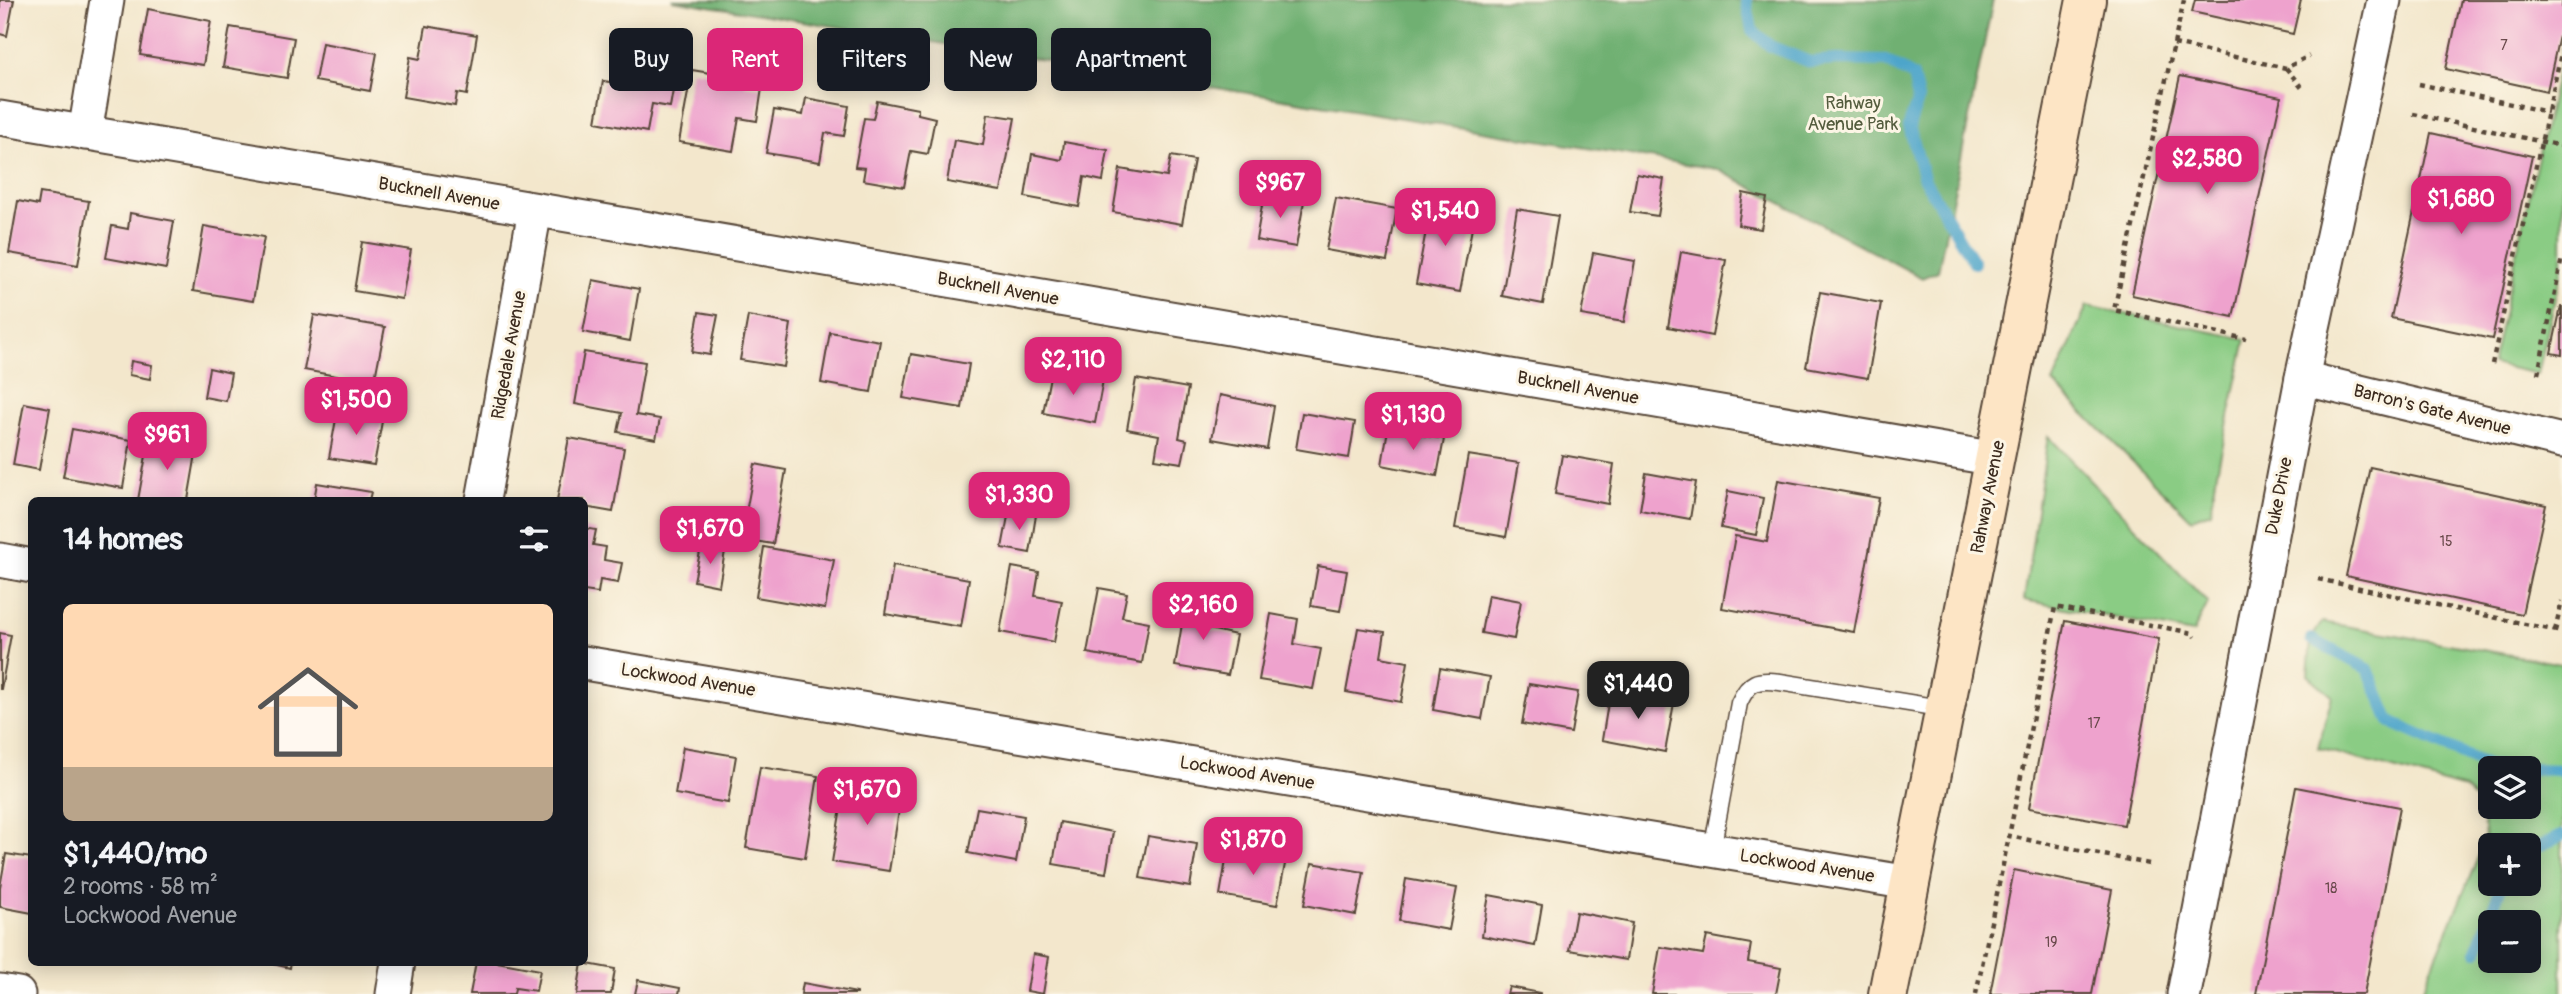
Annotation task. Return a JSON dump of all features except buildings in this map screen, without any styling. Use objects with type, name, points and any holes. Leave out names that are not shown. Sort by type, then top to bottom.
[{"type":"street","points":[[85,134],[107,0]]},
{"type":"street","name":"Rahway Avenue","points":[[1888,994],[2086,0]]},
{"type":"street","name":"Duke Drive","points":[[2184,994],[2302,378],[2384,0]]},
{"type":"street","name":"Bucknell Avenue","points":[[0,118],[1996,459]]},
{"type":"street","name":"Ridgedale Avenue","points":[[483,497],[535,210]]},
{"type":"street","name":"Barron's Gate Avenue","points":[[2302,378],[2562,441]]},
{"type":"street","points":[[0,560],[28,565]]},
{"type":"street","name":"Lockwood Avenue","points":[[588,664],[1910,883]]},
{"type":"street","points":[[393,994],[397,966]]},
{"type":"street","points":[[0,991],[18,994]]},
{"type":"lane","points":[[1712,850],[1739,703],[1751,684],[1763,680],[1780,682],[1946,709]]},
{"type":"path","points":[[2184,0],[2114,310],[2246,339]]},
{"type":"path","points":[[2174,44],[2286,68],[2302,88]]},
{"type":"path","points":[[2492,364],[2562,49]]},
{"type":"path","points":[[2286,68],[2309,56]]},
{"type":"path","points":[[2419,84],[2548,112]]},
{"type":"path","points":[[2413,114],[2562,146]]},
{"type":"path","points":[[2538,374],[2562,258]]},
{"type":"path","points":[[2318,579],[2562,632]]},
{"type":"path","points":[[2555,631],[2562,601]]},
{"type":"path","points":[[1976,994],[2055,607],[2193,633],[2195,637]]},
{"type":"path","points":[[2009,836],[2149,864]]},
{"type":"green space","name":"Rahway Avenue Park","points":[[672,0],[1993,0],[1938,271],[1922,278],[1717,169],[1211,87],[1211,28],[1051,28],[1051,61],[1037,59],[1037,28],[944,28],[944,44],[930,42],[930,28],[845,28]]},
{"type":"green space","points":[[2562,49],[2562,267],[2538,374],[2492,364]]},
{"type":"green space","points":[[2087,306],[2246,339],[2211,512],[2191,519],[2053,383]]},
{"type":"green space","points":[[2048,436],[2208,603],[2193,633],[2024,600]]},
{"type":"green space","points":[[2322,622],[2562,664],[2562,994],[2421,994],[2478,858],[2478,896],[2541,896],[2541,833],[2484,833],[2483,819],[2541,819],[2541,756],[2478,756],[2478,800],[2465,789],[2318,748],[2332,696],[2308,675],[2311,639]]},
{"type":"waterway","points":[[1746,0],[1752,30],[1770,46],[1810,62],[1886,61],[1913,76],[1918,99],[1909,126],[1924,179],[1974,263]]},
{"type":"waterway","points":[[2311,639],[2368,669],[2390,722],[2478,761]]},
{"type":"waterway","points":[[2541,769],[2562,770]]},
{"type":"waterway","points":[[2541,845],[2562,836]]},
{"type":"waterway","points":[[2477,951],[2498,896]]}]
